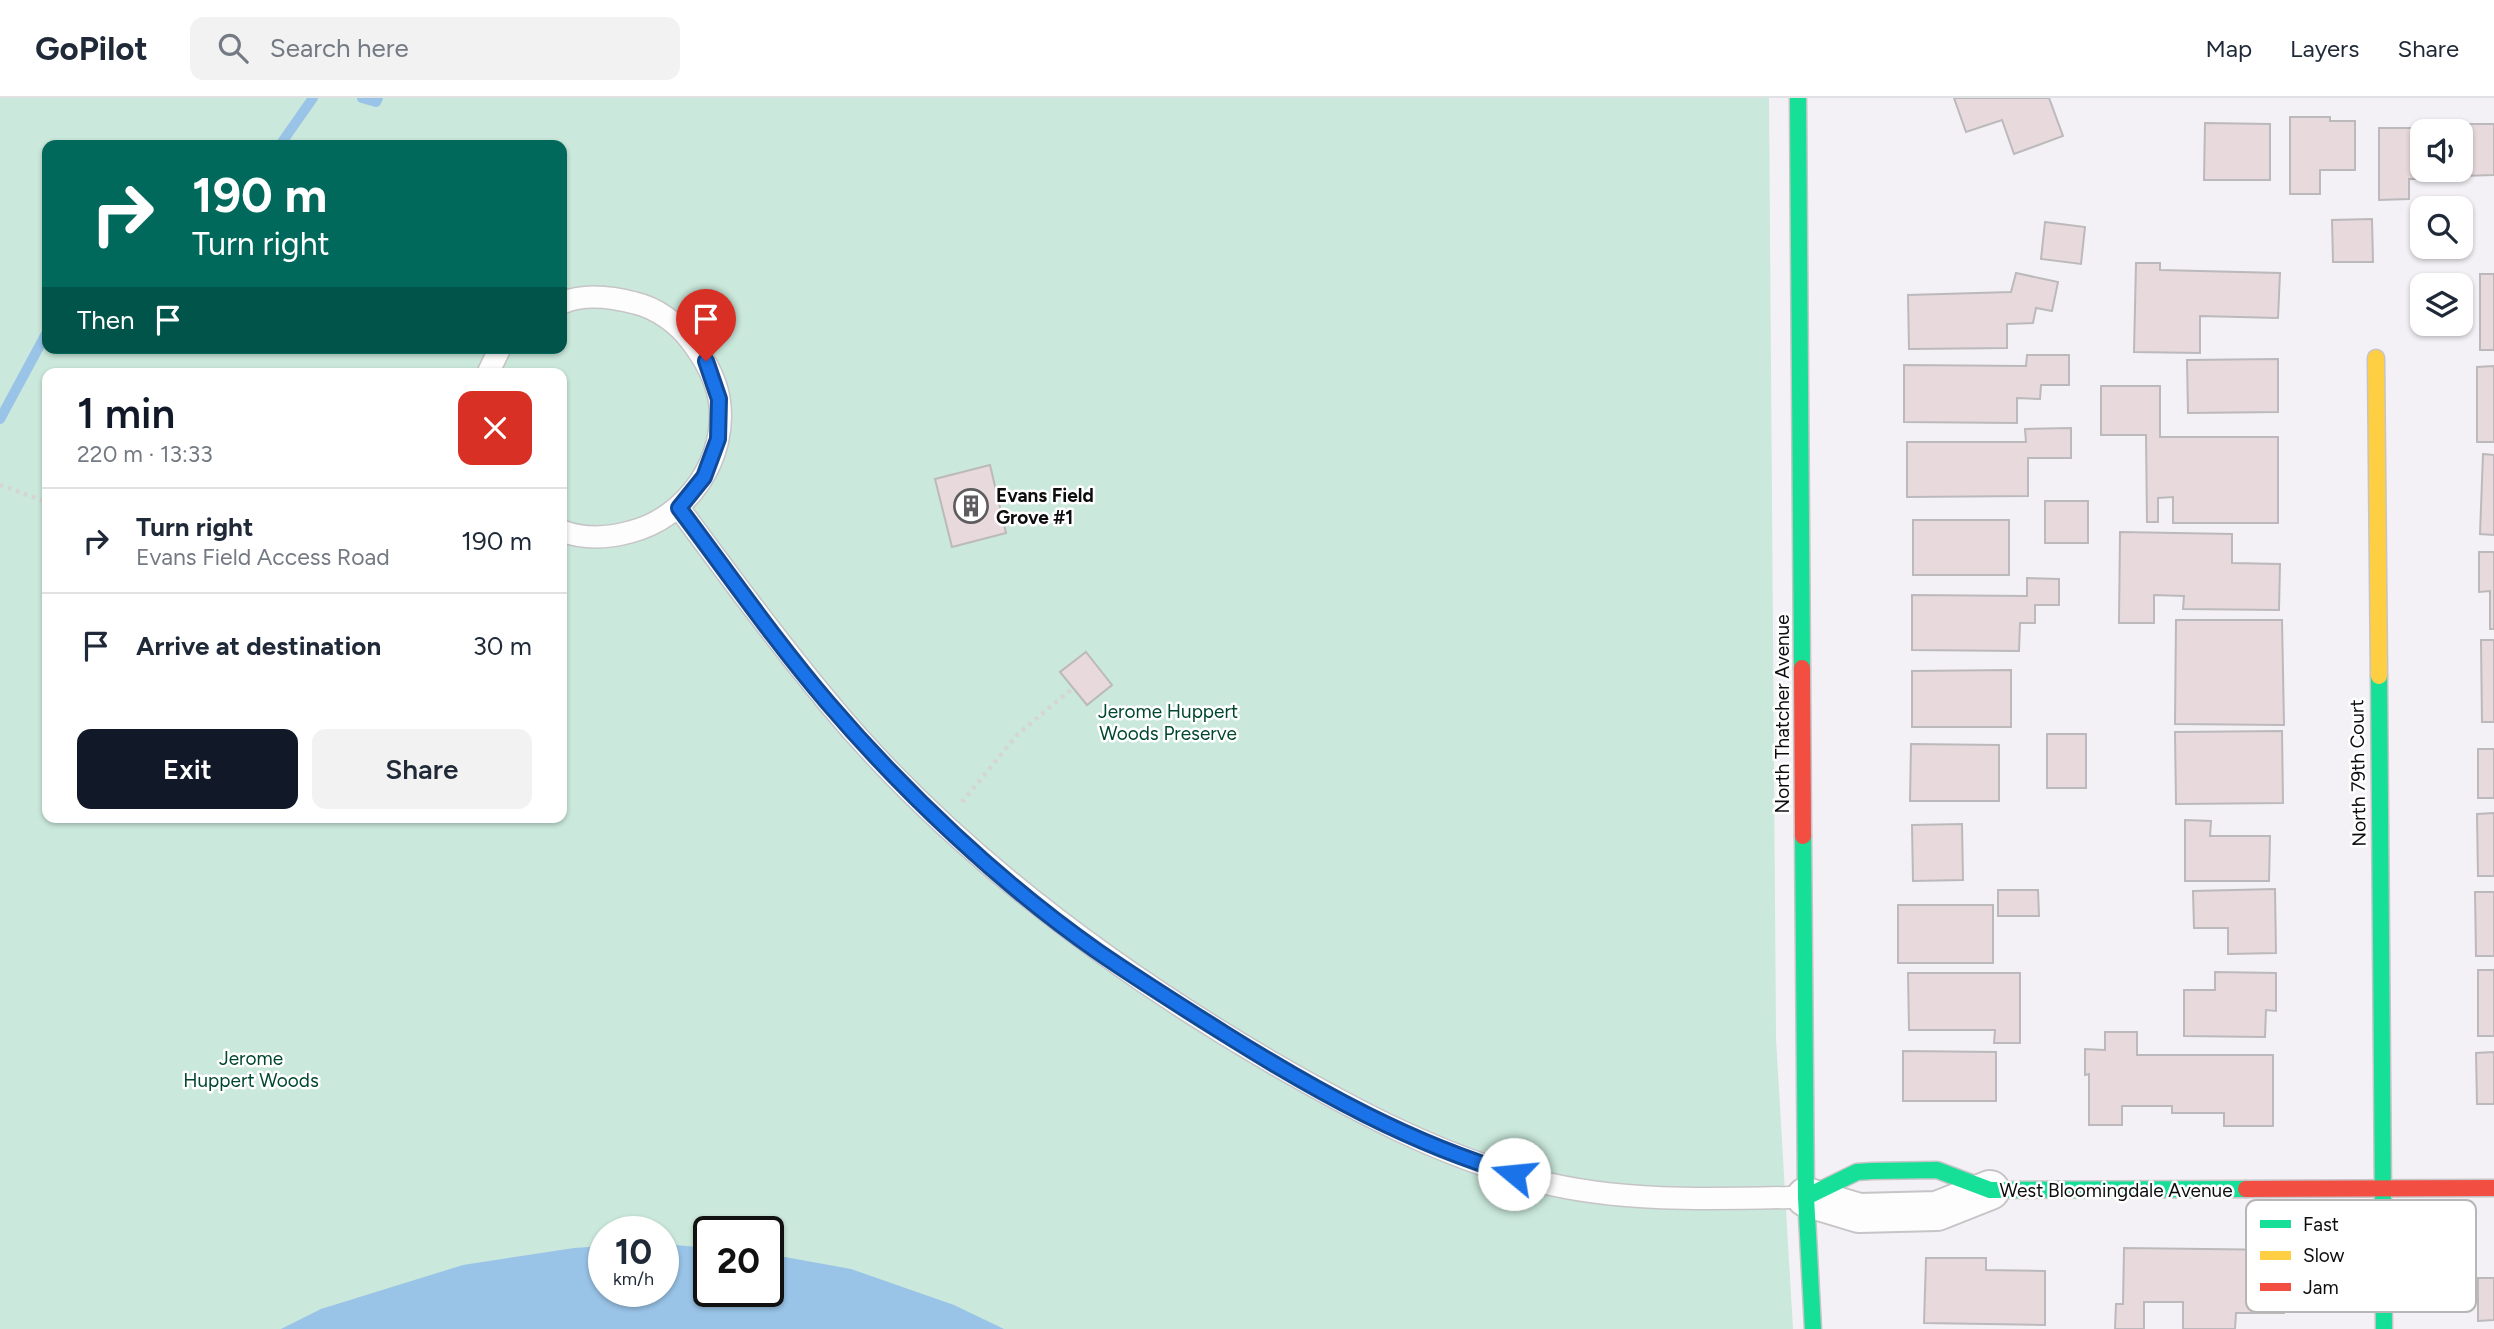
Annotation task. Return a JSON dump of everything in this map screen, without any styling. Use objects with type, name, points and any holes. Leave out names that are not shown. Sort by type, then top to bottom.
[{"type":"street","name":"North Thatcher Avenue","points":[[1798,98],[1806,1197],[1813,1329]]},
{"type":"street","name":"North 79th Court","points":[[2376,358],[2383,1200]]},
{"type":"street","name":"West Bloomingdale Avenue","points":[[1806,1197],[1859,1213],[1937,1212],[1990,1190],[2494,1188]]},
{"type":"lane","points":[[567,301],[609,297],[648,306],[681,329],[706,361],[719,399],[718,439],[704,477],[679,508],[646,528],[609,538],[567,533]]},
{"type":"lane","points":[[679,508],[828,702],[896,776],[944,824],[1024,894],[1095,949],[1164,996],[1328,1096],[1465,1160],[1539,1182],[1586,1190],[1692,1198],[1806,1197]]},
{"type":"path","points":[[0,485],[42,500]]},
{"type":"path","points":[[944,824],[1018,734],[1073,688]]},
{"type":"green space","name":"Jerome Huppert Woods Preserve","points":[[0,98],[1769,98],[1776,1038],[1793,1329],[0,1329]]},
{"type":"water","points":[[679,1245],[693,1247],[693,1307],[784,1307],[784,1257],[851,1269],[954,1305],[1004,1329],[281,1329],[321,1309],[463,1265],[588,1247],[588,1307],[679,1307]]},
{"type":"building","points":[[1954,98],[2049,98],[2063,136],[2014,154],[2002,120],[1966,132]]},
{"type":"building","points":[[2290,117],[2330,117],[2330,121],[2355,121],[2355,170],[2320,170],[2320,194],[2290,194]]},
{"type":"building","points":[[2205,123],[2270,124],[2270,180],[2204,180]]},
{"type":"building","points":[[2473,124],[2494,124],[2494,175],[2473,176]]},
{"type":"building","points":[[2379,128],[2410,128],[2409,199],[2379,200]]},
{"type":"building","points":[[2372,219],[2373,262],[2333,262],[2332,220]]},
{"type":"building","points":[[2045,222],[2085,227],[2081,264],[2041,259]]},
{"type":"building","points":[[2136,263],[2160,263],[2160,270],[2280,273],[2278,318],[2200,316],[2200,353],[2134,352]]},
{"type":"building","points":[[2016,273],[2058,282],[2052,311],[2036,308],[2033,323],[2007,324],[2007,348],[1909,349],[1908,295],[2011,292]]},
{"type":"building","points":[[2480,274],[2494,274],[2494,350],[2480,350]]},
{"type":"building","points":[[2027,355],[2069,355],[2069,385],[2041,385],[2040,399],[2017,398],[2017,423],[1904,422],[1904,365],[2026,366]]},
{"type":"building","points":[[2278,359],[2278,412],[2188,413],[2187,360]]},
{"type":"building","points":[[2494,366],[2494,442],[2477,442],[2477,367]]},
{"type":"building","points":[[2101,386],[2160,386],[2160,437],[2278,437],[2278,523],[2173,523],[2173,497],[2158,498],[2158,522],[2147,522],[2146,435],[2101,435]]},
{"type":"building","points":[[2071,428],[2071,458],[2028,458],[2028,496],[1907,497],[1907,442],[2026,442],[2025,429]]},
{"type":"building","points":[[2483,454],[2494,455],[2494,535],[2480,534]]},
{"type":"building","name":"Evans Field Grove #1","points":[[990,465],[1006,533],[952,547],[935,479]]},
{"type":"building","points":[[2045,501],[2088,501],[2088,543],[2045,543]]},
{"type":"building","points":[[1913,520],[2009,520],[2009,575],[1913,575]]},
{"type":"building","points":[[2120,532],[2232,534],[2232,563],[2280,564],[2279,610],[2183,609],[2184,596],[2154,595],[2154,623],[2119,623]]},
{"type":"building","points":[[2479,552],[2494,552],[2494,629],[2490,629],[2490,591],[2479,592]]},
{"type":"building","points":[[2027,578],[2059,579],[2059,605],[2035,605],[2035,623],[2020,623],[2019,651],[1912,650],[1912,595],[2027,596]]},
{"type":"building","points":[[2176,620],[2282,620],[2284,725],[2175,724]]},
{"type":"building","points":[[2481,640],[2494,640],[2494,722],[2482,722]]},
{"type":"building","points":[[1086,652],[1112,685],[1087,705],[1060,672]]},
{"type":"building","points":[[2011,670],[2011,727],[1912,727],[1912,671]]},
{"type":"building","points":[[2282,731],[2283,803],[2176,804],[2175,732]]},
{"type":"building","points":[[2047,734],[2086,734],[2086,788],[2047,788]]},
{"type":"building","points":[[1911,744],[1999,745],[1999,801],[1910,801]]},
{"type":"building","points":[[2478,749],[2494,749],[2494,798],[2478,798]]},
{"type":"building","points":[[2494,813],[2494,876],[2478,876],[2477,814]]},
{"type":"building","points":[[2185,820],[2211,821],[2210,836],[2270,836],[2269,881],[2185,881]]},
{"type":"building","points":[[1962,824],[1963,880],[1913,881],[1912,825]]},
{"type":"building","points":[[2275,889],[2276,953],[2228,954],[2228,928],[2194,928],[2193,891]]},
{"type":"building","points":[[1998,890],[2038,890],[2039,916],[1998,916]]},
{"type":"building","points":[[2475,892],[2494,892],[2494,956],[2476,956]]},
{"type":"building","points":[[1898,905],[1993,905],[1993,963],[1898,963]]},
{"type":"building","points":[[2478,970],[2494,970],[2494,1036],[2478,1036]]},
{"type":"building","points":[[2215,972],[2276,973],[2276,1011],[2266,1010],[2265,1037],[2184,1036],[2184,990],[2215,990]]},
{"type":"building","points":[[1908,973],[2020,973],[2020,1043],[1994,1043],[1995,1030],[1909,1030]]},
{"type":"building","points":[[2105,1032],[2137,1032],[2137,1055],[2273,1055],[2273,1126],[2224,1126],[2224,1113],[2172,1113],[2172,1106],[2122,1106],[2122,1125],[2089,1125],[2089,1074],[2085,1075],[2085,1049],[2105,1050]]},
{"type":"building","points":[[1903,1051],[1996,1052],[1996,1101],[1903,1101]]},
{"type":"building","points":[[2494,1052],[2494,1104],[2477,1104],[2476,1053]]},
{"type":"building","points":[[2124,1248],[2246,1250],[2246,1312],[2284,1313],[2236,1313],[2235,1329],[2183,1329],[2183,1302],[2144,1302],[2144,1329],[2115,1329],[2116,1304],[2123,1304]]},
{"type":"building","points":[[1926,1258],[1986,1258],[1986,1270],[2045,1271],[2045,1325],[1924,1323]]},
{"type":"building","points":[[2478,1278],[2494,1278],[2494,1320],[2478,1321]]},
{"type":"waterway","points":[[284,140],[313,98]]},
{"type":"waterway","points":[[362,98],[376,102],[378,98]]},
{"type":"waterway","points":[[0,419],[42,341]]},
{"type":"traffic: fast","points":[[1798,98],[1802,668]]},
{"type":"traffic: fast","points":[[2379,676],[2383,1200]]},
{"type":"traffic: fast","points":[[1803,836],[1806,1197],[1813,1329]]},
{"type":"traffic: fast","points":[[1806,1197],[1857,1172],[1872,1171],[1937,1170],[1990,1190],[2246,1189]]},
{"type":"traffic: fast","points":[[2384,1312],[2384,1329]]},
{"type":"traffic: slow","points":[[2376,358],[2379,676]]},
{"type":"traffic: jam","points":[[1802,668],[1803,836]]},
{"type":"traffic: jam","points":[[2246,1189],[2494,1188]]},
{"type":"place","name":"Evans Field Grove #1","points":[[971,506]]},
{"type":"route","points":[[706,361],[719,399],[718,439],[704,477],[679,508],[828,702],[896,776],[955,835],[1024,894],[1095,949],[1164,996],[1328,1096],[1465,1160],[1514,1174]]},
{"type":"park label","name":"Jerome Huppert Woods","points":[[251,1069]]}]
